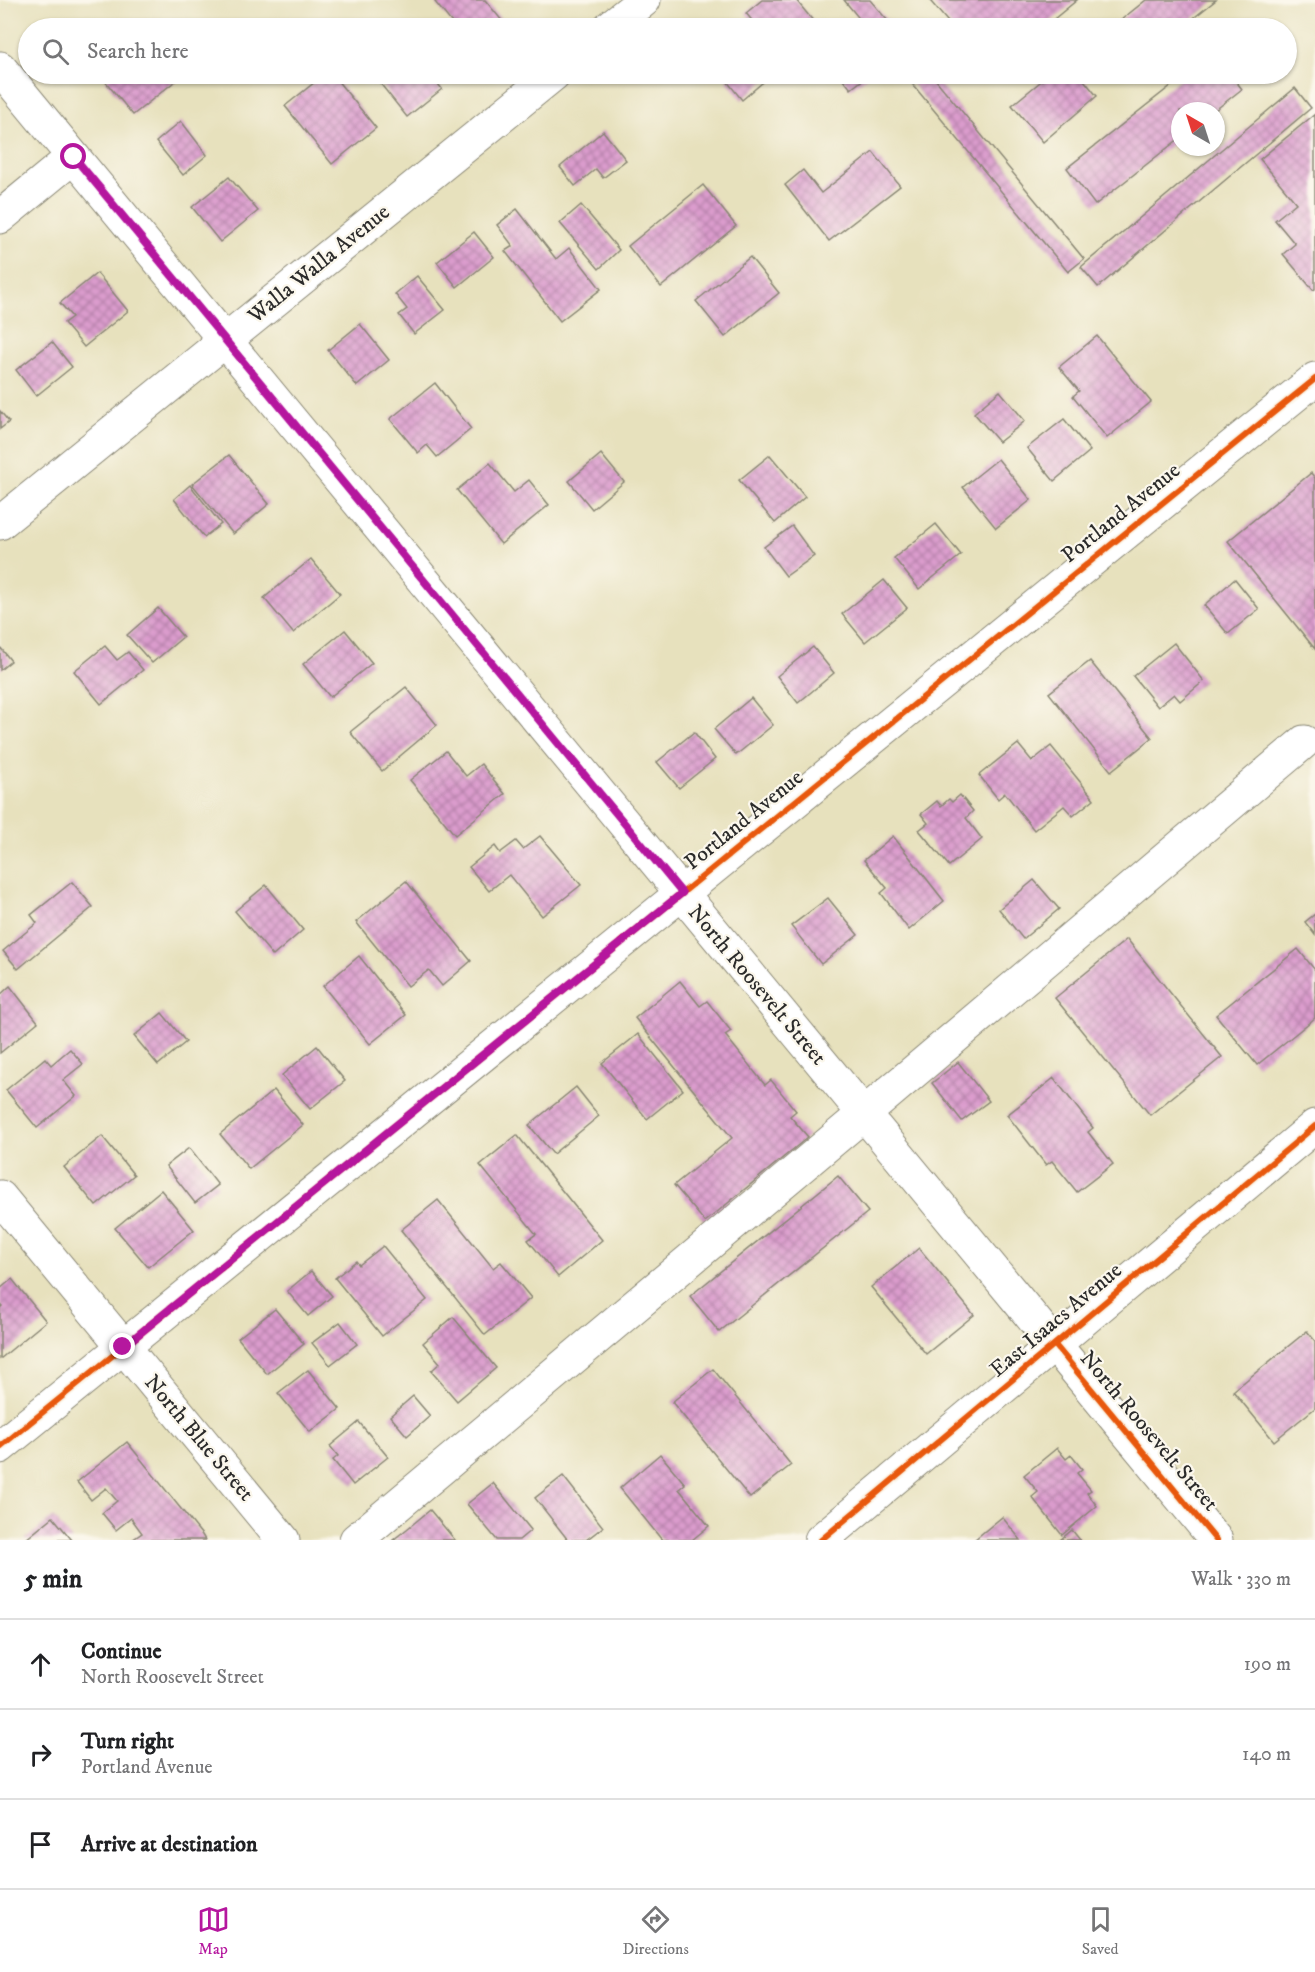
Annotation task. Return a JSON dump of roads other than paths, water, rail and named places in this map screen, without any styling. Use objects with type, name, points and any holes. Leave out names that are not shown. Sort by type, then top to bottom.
[{"type":"street","points":[[622,18],[644,0]]},
{"type":"street","name":"North Roosevelt Street","points":[[0,68],[1216,1540]]},
{"type":"street","name":"Walla Walla Avenue","points":[[0,523],[542,84]]},
{"type":"street","points":[[0,217],[74,157]]},
{"type":"street","name":"Portland Avenue","points":[[0,1447],[1315,379]]},
{"type":"street","points":[[357,1540],[1304,742]]},
{"type":"street","name":"East Isaacs Avenue","points":[[821,1540],[1315,1126]]},
{"type":"street","name":"North Blue Street","points":[[0,1197],[283,1540]]}]
